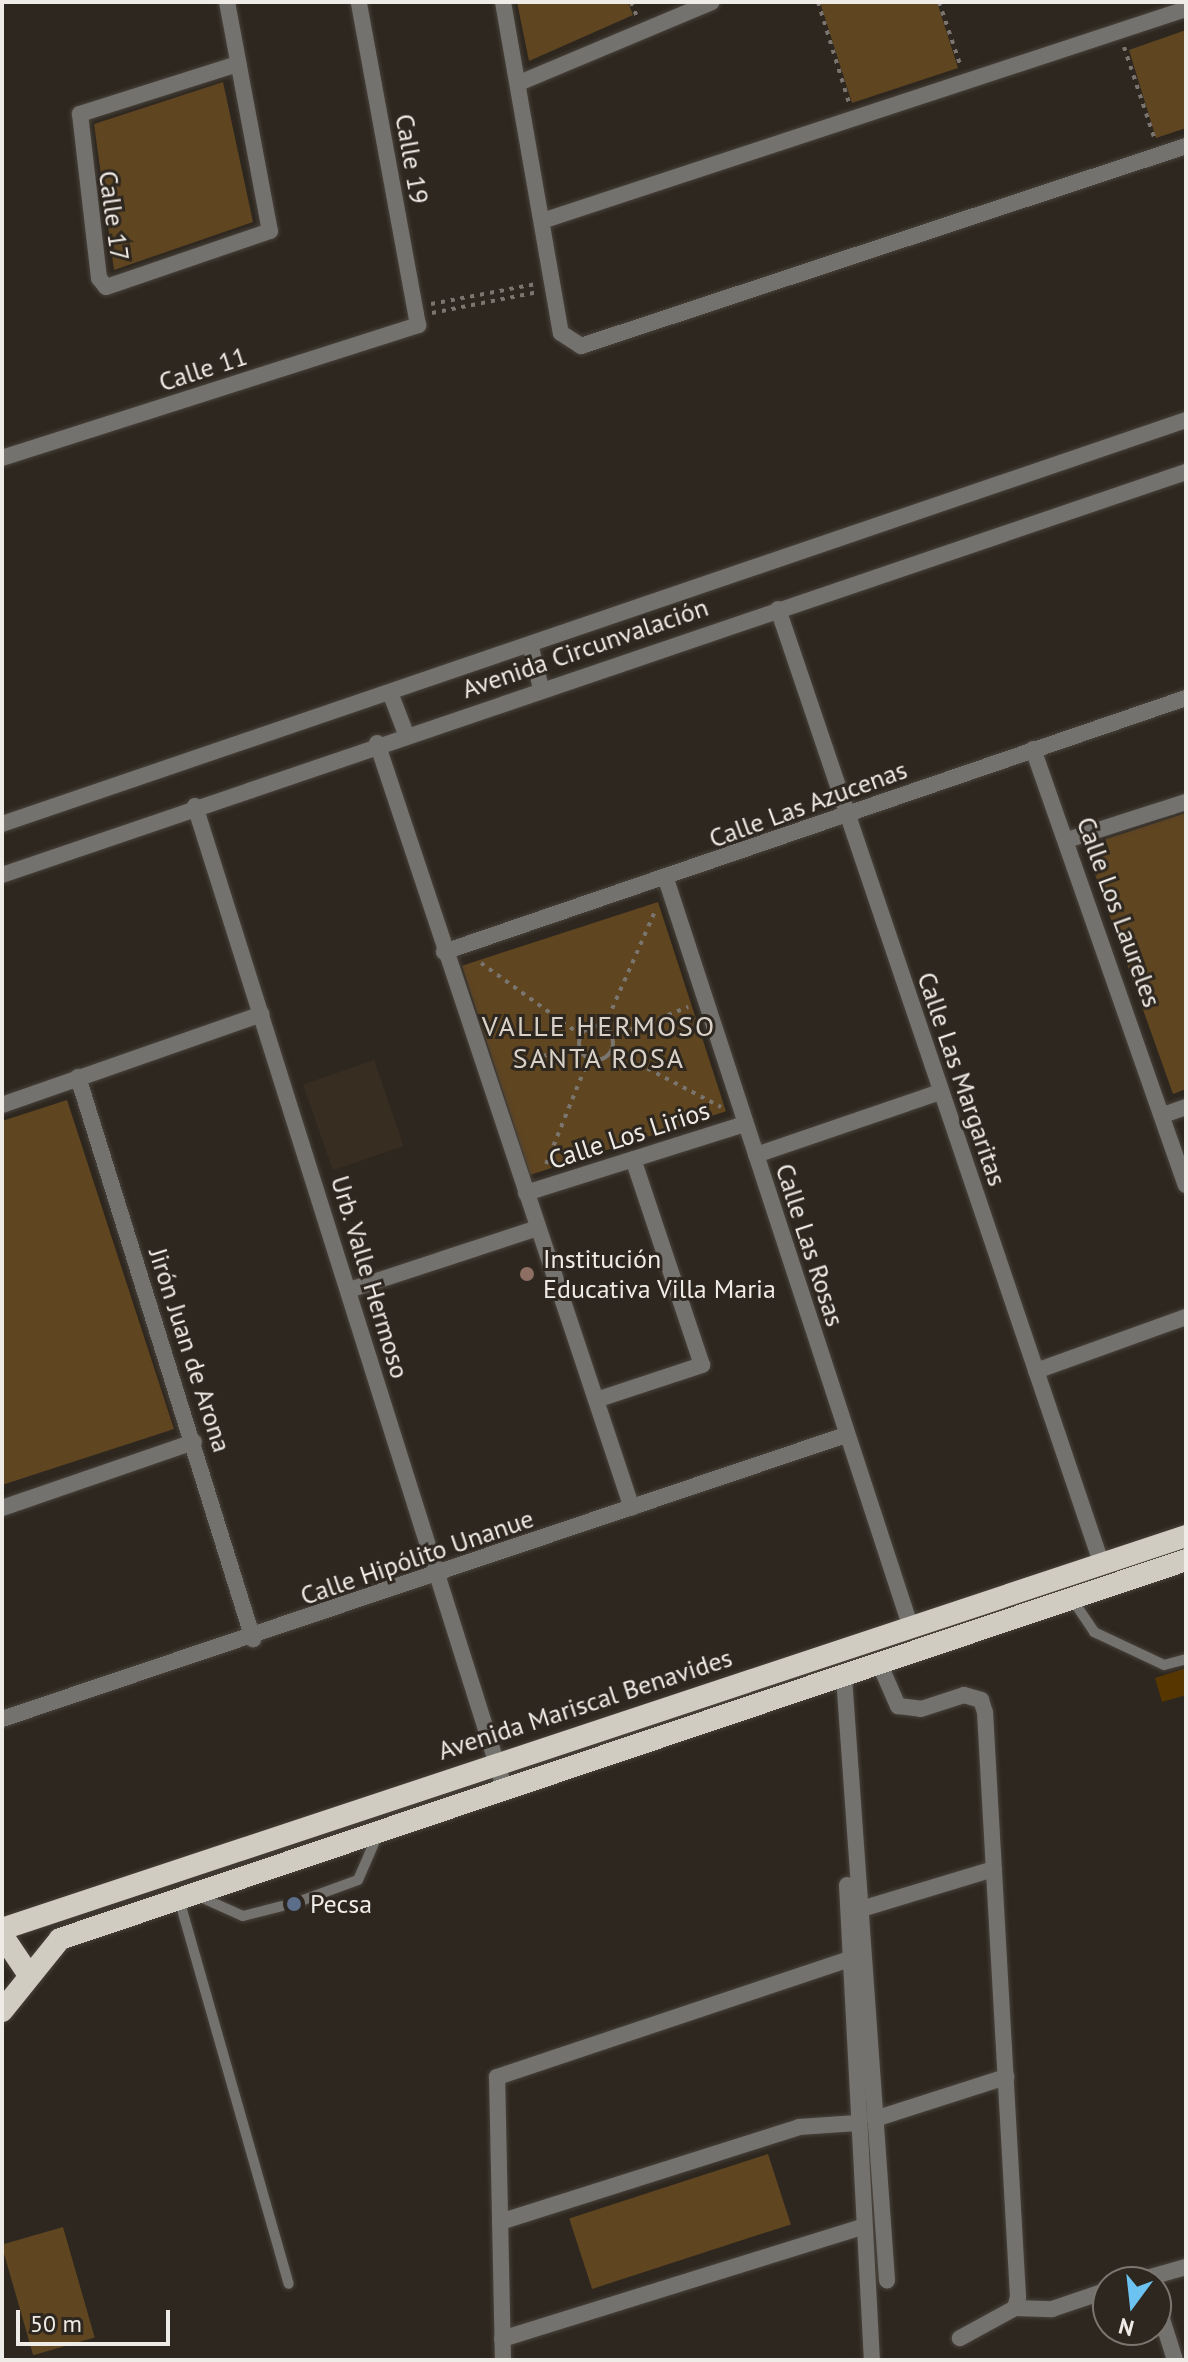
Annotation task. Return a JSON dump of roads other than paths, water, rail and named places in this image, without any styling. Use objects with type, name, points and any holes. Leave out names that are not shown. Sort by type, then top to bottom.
[{"type":"highway","name":"Avenida Mariscal Benavides","points":[[2,1932],[497,1762],[1186,1536]]},
{"type":"highway","points":[[2,2011],[60,1939],[1186,1560]]},
{"type":"highway","points":[[2,1932],[29,1975]]},
{"type":"street","name":"Calle 17","points":[[227,2],[270,231],[106,287],[99,278],[80,114],[238,64]]},
{"type":"street","name":"Calle 19","points":[[359,2],[416,316]]},
{"type":"street","points":[[503,2],[561,333],[581,346],[1186,146]]},
{"type":"street","points":[[519,83],[712,2]]},
{"type":"street","points":[[542,221],[1186,9]]},
{"type":"street","name":"Calle 11","points":[[2,458],[416,316]]},
{"type":"street","name":"Avenida Circunvalación","points":[[2,824],[531,648],[1186,420]]},
{"type":"street","name":"Avenida Circunvalación","points":[[2,875],[377,743],[1186,472]]},
{"type":"street","name":"Calle Las Margaritas","points":[[778,609],[1102,1565]]},
{"type":"street","points":[[531,648],[541,688]]},
{"type":"street","points":[[391,695],[406,734]]},
{"type":"street","name":"Calle Las Azucenas","points":[[444,952],[666,879],[1186,698]]},
{"type":"street","points":[[377,743],[444,952],[632,1508]]},
{"type":"street","name":"Calle Los Laureles","points":[[1033,749],[1166,1114],[1186,1185]]},
{"type":"street","points":[[1067,840],[1186,802]]},
{"type":"street","name":"Urb. Valle Hermoso","points":[[195,806],[505,1790]]},
{"type":"street","name":"Calle Las Rosas","points":[[666,879],[910,1625]]},
{"type":"street","points":[[2,1105],[262,1014]]},
{"type":"street","name":"Jirón Juan de Arona","points":[[78,1077],[253,1639]]},
{"type":"street","points":[[756,1155],[940,1092]]},
{"type":"street","points":[[1166,1114],[1186,1107]]},
{"type":"street","name":"Calle Los Lirios","points":[[526,1193],[745,1124]]},
{"type":"street","points":[[596,1400],[702,1365],[633,1159]]},
{"type":"street","points":[[349,1290],[538,1228]]},
{"type":"street","points":[[1036,1371],[1186,1317]]},
{"type":"street","name":"Calle Hipólito Unanue","points":[[2,1719],[253,1639],[846,1435]]},
{"type":"street","points":[[2,1508],[194,1442]]},
{"type":"street","points":[[880,1665],[898,1706],[921,1709],[964,1695],[981,1700],[1006,2077],[1015,2308]]},
{"type":"street","points":[[844,1677],[854,1869],[887,2280]]},
{"type":"street","points":[[854,1869],[846,1887],[847,1960],[872,2358]]},
{"type":"street","points":[[858,1910],[994,1869]]},
{"type":"street","points":[[503,2360],[497,2077],[847,1960]]},
{"type":"street","points":[[875,2119],[1006,2077]]},
{"type":"street","points":[[500,2222],[799,2127],[857,2123]]},
{"type":"street","points":[[502,2339],[864,2226]]},
{"type":"street","points":[[960,2338],[1015,2308],[1052,2309],[1092,2295]]},
{"type":"lane","points":[[1072,1599],[1094,1632],[1164,1665],[1186,1659]]},
{"type":"lane","points":[[295,1903],[358,1880],[379,1833]]},
{"type":"lane","points":[[187,1897],[243,1916],[282,1906]]},
{"type":"lane","points":[[187,1897],[289,2284]]},
{"type":"place","name":"Institución Educativa Villa Maria","points":[[527,1274]]},
{"type":"place","name":"Pecsa","points":[[294,1904]]},
{"type":"district","name":"VALLE HERMOSO SANTA ROSA","points":[[599,1042]]}]
